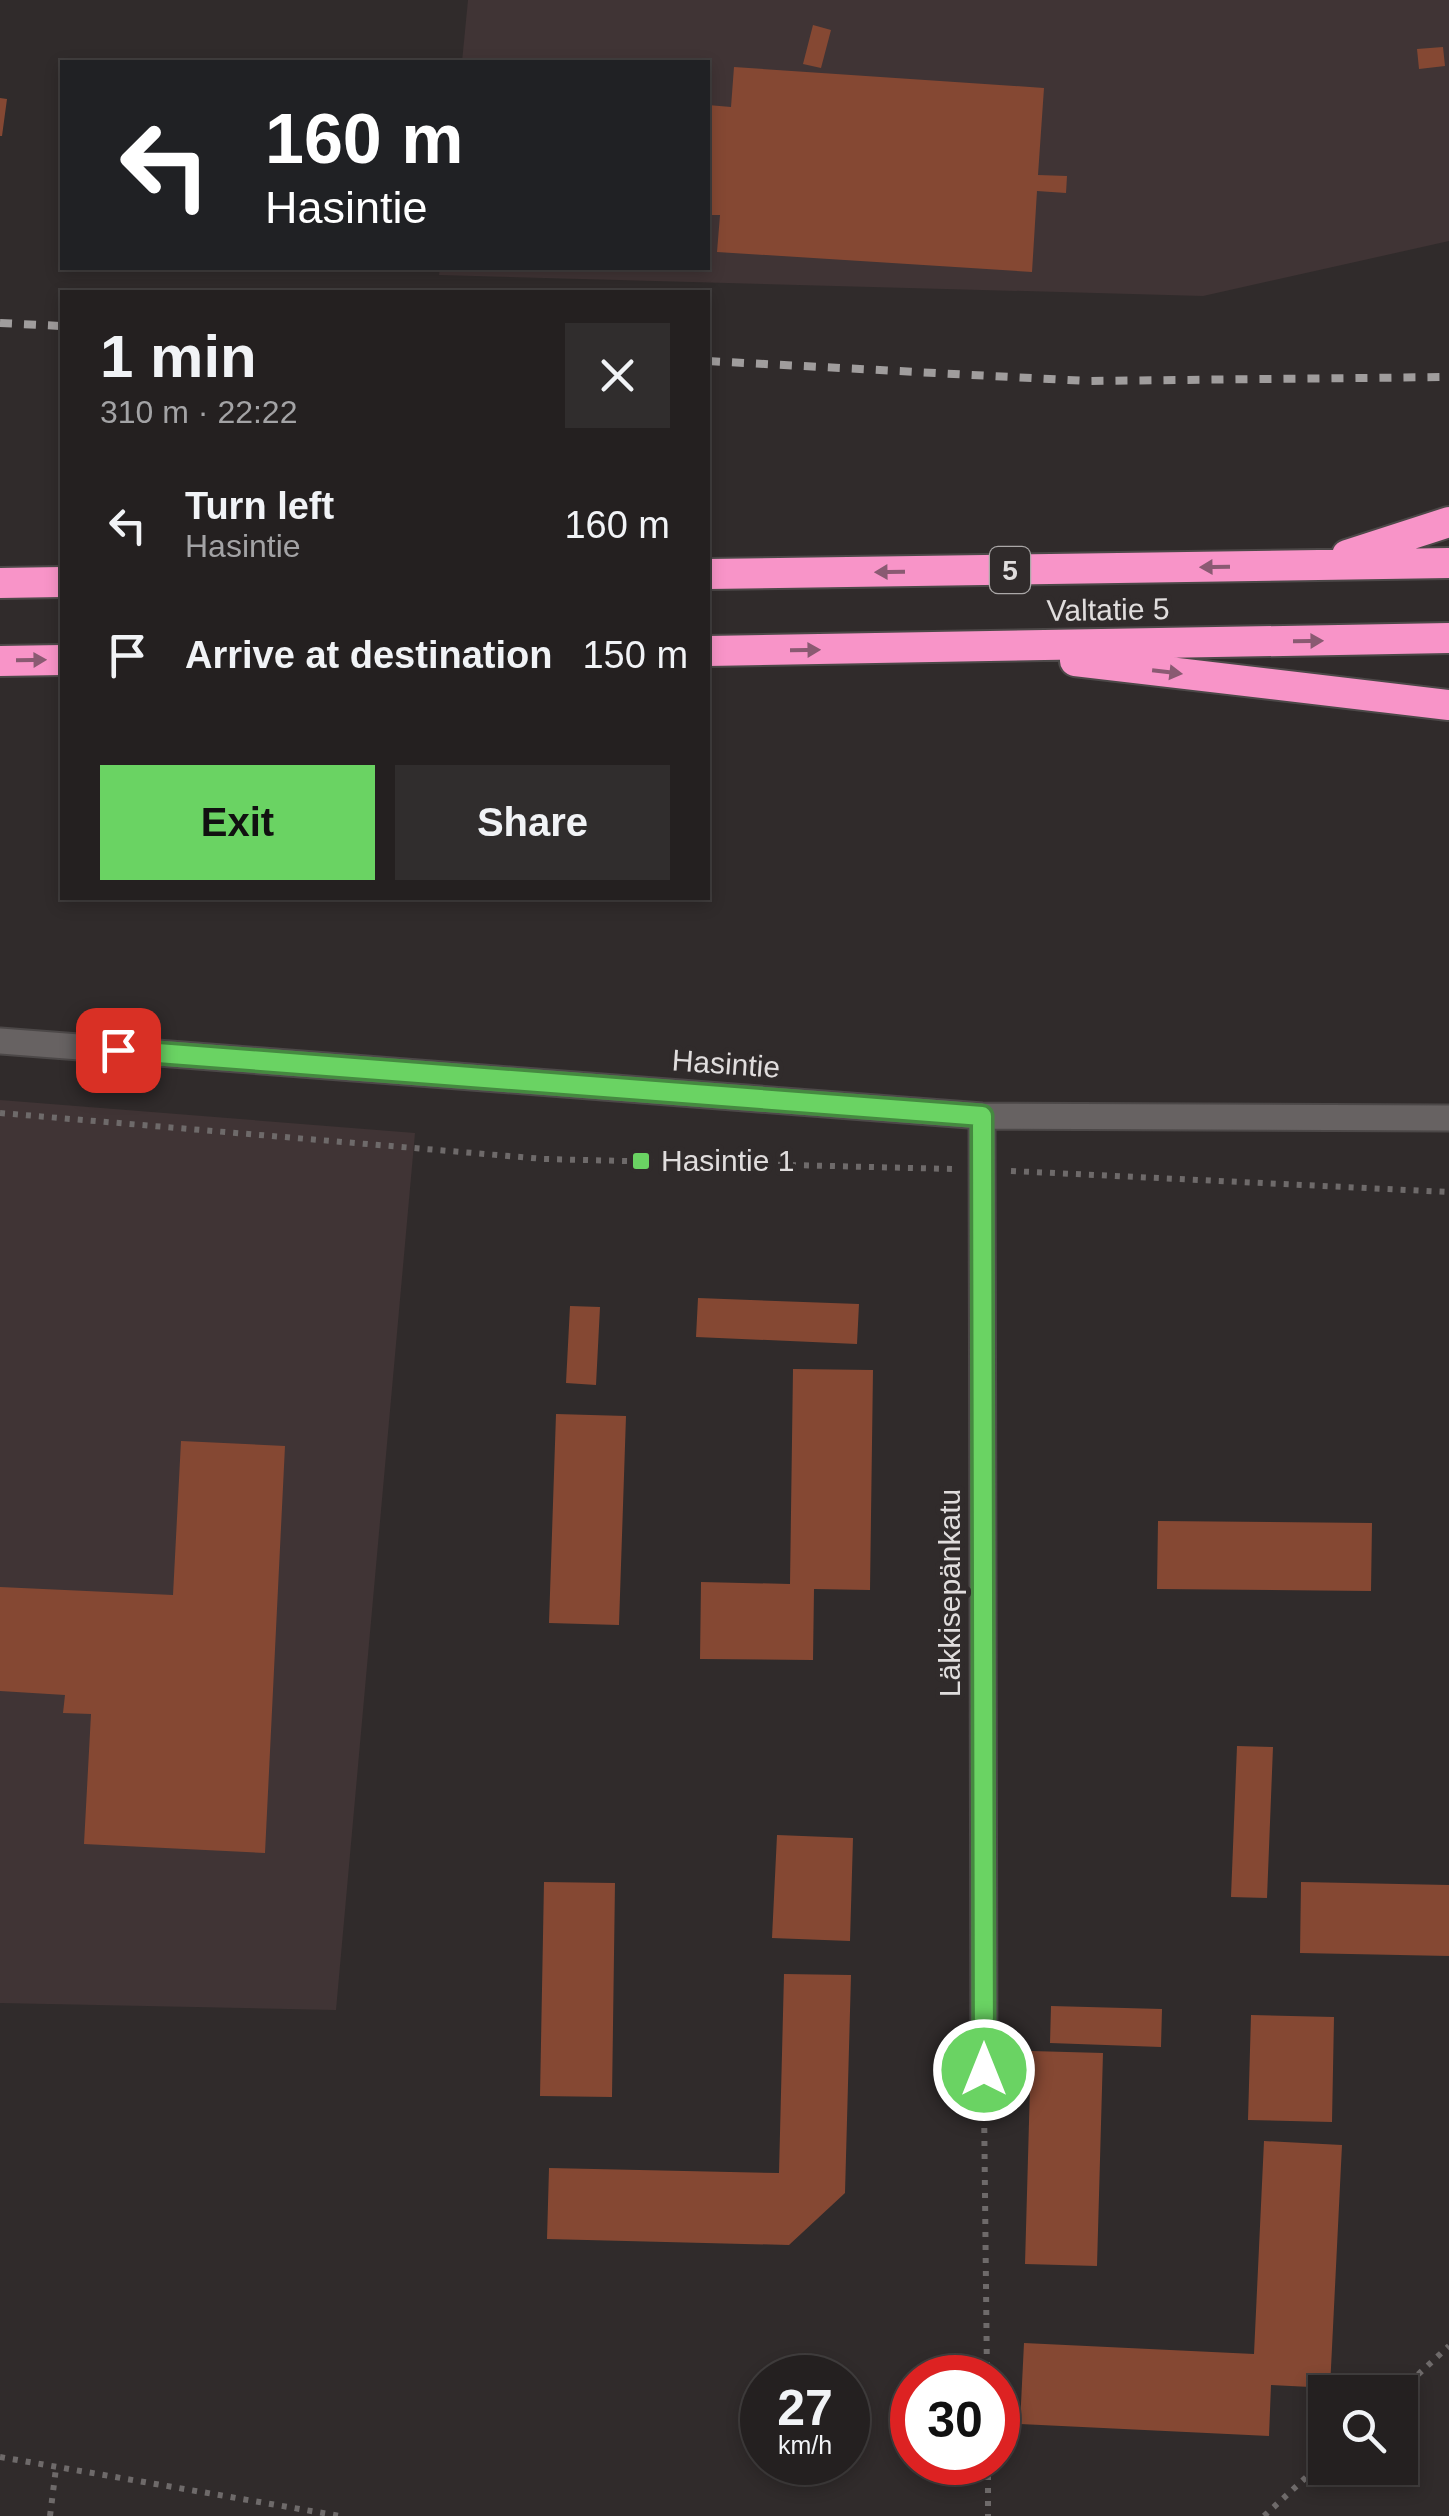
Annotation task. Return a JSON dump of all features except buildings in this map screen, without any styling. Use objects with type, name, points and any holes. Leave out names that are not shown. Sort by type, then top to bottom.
[{"type":"highway","points":[[1313,566],[1449,522]]},
{"type":"highway","name":"Valtatie 5","points":[[710,574],[1449,563]]},
{"type":"highway","points":[[0,583],[60,582]]},
{"type":"highway","name":"Valtatie 5","points":[[710,652],[1449,638]]},
{"type":"highway","points":[[966,648],[1449,706]]},
{"type":"highway","points":[[0,661],[60,660]]},
{"type":"street","name":"Hasintie","points":[[0,1041],[982,1116],[1449,1118]]},
{"type":"street","name":"Läkkisepänkatu","points":[[982,1116],[984,2070]]},
{"type":"path","points":[[0,1113],[544,1159],[982,1170],[1449,1192]]},
{"type":"path","points":[[984,2070],[987,2355]]},
{"type":"path","points":[[1417,2375],[1449,2346]]},
{"type":"path","points":[[0,2457],[340,2516]]},
{"type":"path","points":[[50,2516],[56,2468]]},
{"type":"path","points":[[1264,2516],[1308,2476]]},
{"type":"path","points":[[988,2485],[988,2516]]},
{"type":"shaded area","points":[[468,0],[1449,0],[1449,241],[1203,296],[439,275],[440,270],[710,270],[710,60],[462,60]]},
{"type":"shaded area","points":[[0,1100],[415,1133],[336,2010],[0,2003]]},
{"type":"railway","points":[[0,323],[60,326]]},
{"type":"railway","points":[[710,361],[1087,381],[1449,377]]},
{"type":"place","name":"Hasintie 1","points":[[641,1161]]},
{"type":"route","points":[[118,1050],[982,1116],[984,2070]]}]
